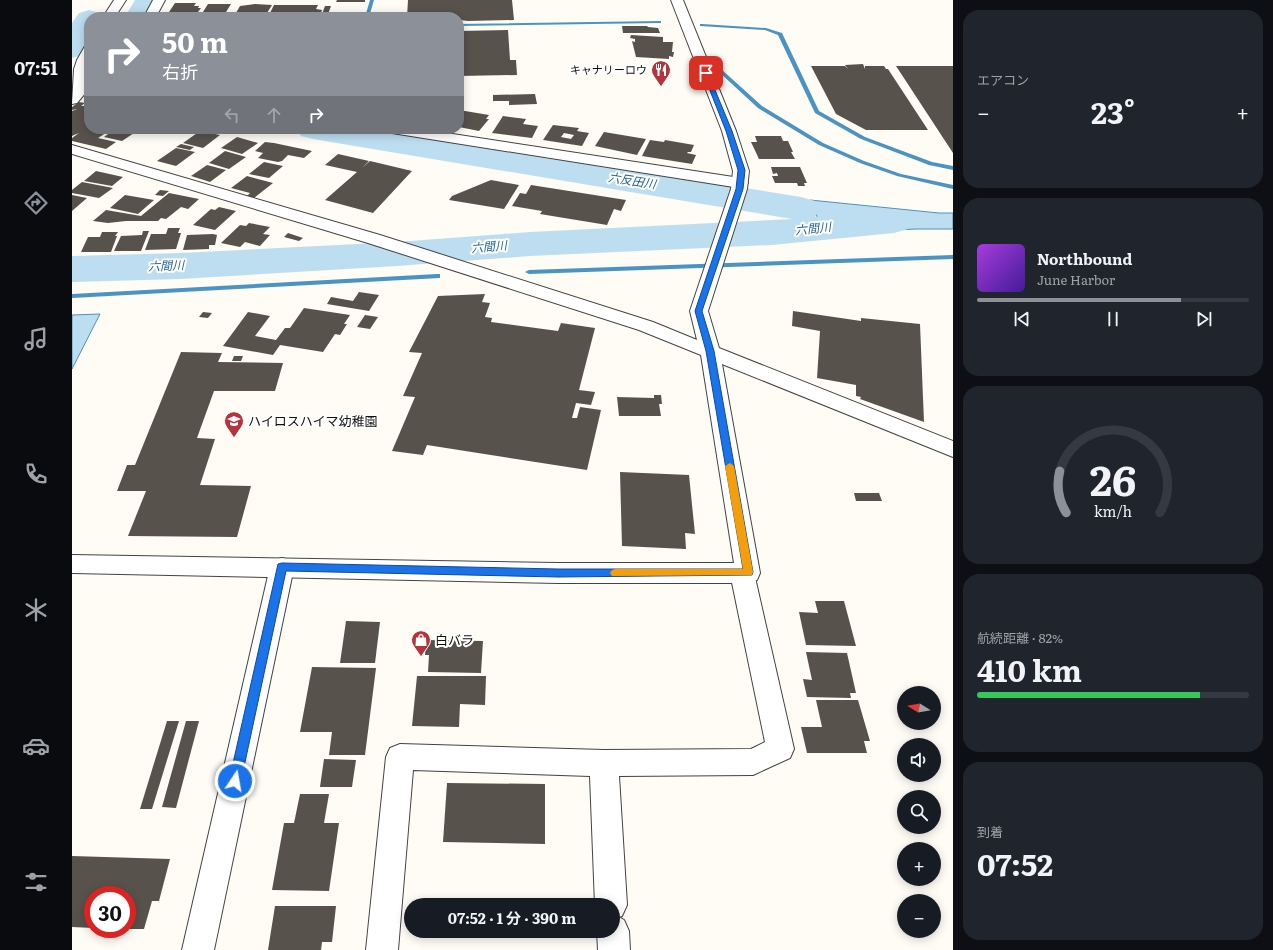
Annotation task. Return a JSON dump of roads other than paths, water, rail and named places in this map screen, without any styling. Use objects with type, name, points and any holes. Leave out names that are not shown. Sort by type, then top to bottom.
[{"type":"street","points":[[112,12],[120,0]]},
{"type":"street","points":[[153,12],[159,0]]},
{"type":"street","points":[[72,564],[558,573],[748,572],[710,351],[699,311],[740,186],[741,170],[729,131],[677,0]]},
{"type":"street","points":[[72,100],[80,91],[80,66],[84,56]]},
{"type":"street","points":[[423,134],[740,186]]},
{"type":"street","points":[[72,149],[374,239],[646,326],[953,449]]},
{"type":"street","points":[[198,950],[282,567]]},
{"type":"street","points":[[382,950],[400,757],[604,763],[753,762],[780,749],[742,573]]},
{"type":"street","points":[[604,763],[611,898]]},
{"type":"street","points":[[613,938],[614,950]]},
{"type":"water","points":[[810,200],[939,213],[953,213],[953,229],[824,233]]},
{"type":"water","points":[[100,314],[72,369],[72,315]]},
{"type":"waterway","name":"六反田川","points":[[142,12],[149,0]]},
{"type":"waterway","points":[[368,12],[372,0]]},
{"type":"waterway","points":[[464,25],[659,22]]},
{"type":"waterway","points":[[702,25],[766,29],[780,34],[817,112],[863,138],[931,164],[953,168]]},
{"type":"waterway","name":"六反田川","points":[[72,49],[84,28]]},
{"type":"waterway","points":[[721,71],[760,107],[821,144],[862,162],[899,175],[953,187]]},
{"type":"waterway","name":"六反田川","points":[[344,134],[801,209]]},
{"type":"waterway","name":"六間川","points":[[72,269],[181,266],[397,254],[530,244],[772,233],[894,221]]},
{"type":"waterway","points":[[529,272],[953,257]]},
{"type":"waterway","points":[[72,296],[437,276]]},
{"type":"place","name":"キャナリーロウ","points":[[661,87]]},
{"type":"place","name":"ハイロスハイマ幼稚園","points":[[234,438]]},
{"type":"place","name":"白バラ","points":[[421,657]]}]
